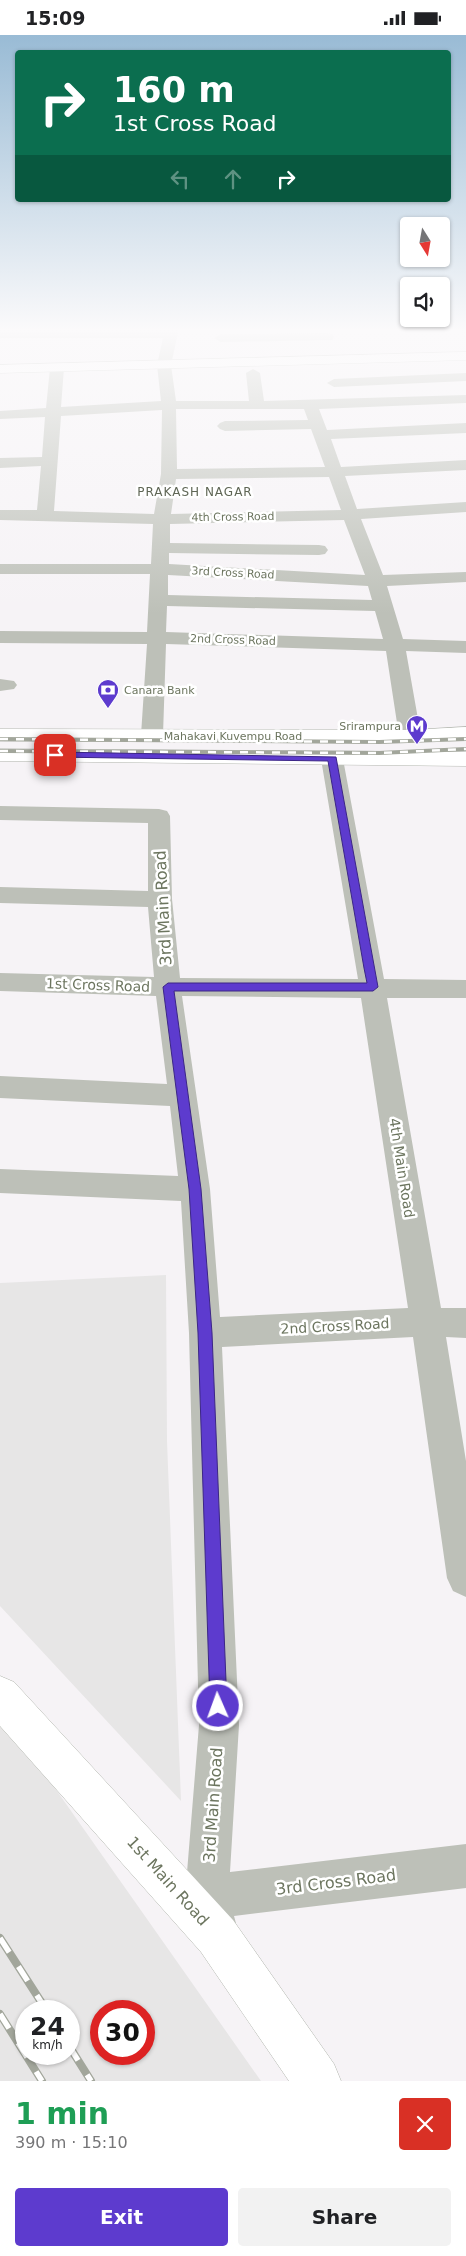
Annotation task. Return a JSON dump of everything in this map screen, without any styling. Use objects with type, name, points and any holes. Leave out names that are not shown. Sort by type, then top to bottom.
[{"type":"main road","name":"Mahakavi Kuvempu Road","points":[[0,735],[410,736],[466,733]]},
{"type":"main road","name":"Mahakavi Kuvempu Road","points":[[0,755],[466,759]]},
{"type":"main road","name":"1st Main Road","points":[[0,1696],[212,1917],[317,2081]]},
{"type":"street","points":[[45,515],[52,423]]},
{"type":"street","points":[[152,735],[162,519],[169,474],[169,423]]},
{"type":"street","points":[[316,423],[337,472],[350,515],[376,581],[396,646],[410,736]]},
{"type":"street","points":[[224,426],[318,429],[466,429]]},
{"type":"street","points":[[0,463],[49,461]]},
{"type":"street","points":[[169,474],[337,472],[466,465]]},
{"type":"street","points":[[276,473],[292,516]]},
{"type":"street","name":"4th Cross Road","points":[[0,515],[162,519],[350,515],[466,507]]},
{"type":"street","points":[[161,548],[319,550]]},
{"type":"street","name":"3rd Cross Road","points":[[0,569],[160,569],[376,581],[466,577]]},
{"type":"street","points":[[159,600],[384,607]]},
{"type":"street","name":"2nd Cross Road","points":[[0,637],[157,638],[466,647]]},
{"type":"street","name":"4th Main Road","points":[[332,759],[373,987],[466,1578]]},
{"type":"street","name":"3rd Main Road","points":[[0,813],[159,816],[160,899],[168,987],[195,1189],[205,1333],[219,1725],[212,1917]]},
{"type":"street","points":[[0,895],[160,899]]},
{"type":"street","name":"1st Cross Road","points":[[0,982],[168,987],[466,989]]},
{"type":"street","points":[[0,1087],[182,1096]]},
{"type":"street","points":[[0,1181],[195,1189]]},
{"type":"street","name":"2nd Cross Road","points":[[205,1333],[427,1322],[466,1323]]},
{"type":"street","name":"3rd Cross Road","points":[[212,1917],[466,1866]]},
{"type":"shaded area","points":[[166,1275],[167,1441],[181,1801],[0,1606],[0,1283]]},
{"type":"shaded area","points":[[0,1718],[26,1747],[261,2081],[0,2081]]},
{"type":"railway","points":[[0,739],[379,742],[466,739]]},
{"type":"railway","points":[[0,751],[379,753],[466,749]]},
{"type":"railway","points":[[0,1938],[40,2000]]},
{"type":"railway","points":[[0,2014],[42,2081]]},
{"type":"railway","points":[[80,2064],[91,2081]]},
{"type":"place","name":"Canara Bank","points":[[108,709]]},
{"type":"place","name":"Srirampura","points":[[417,745]]},
{"type":"district","name":"PRAKASH NAGAR","points":[[195,492]]},
{"type":"route","points":[[55,755],[332,759],[370,968],[373,987],[168,987],[195,1189],[205,1333],[218,1706]]}]
